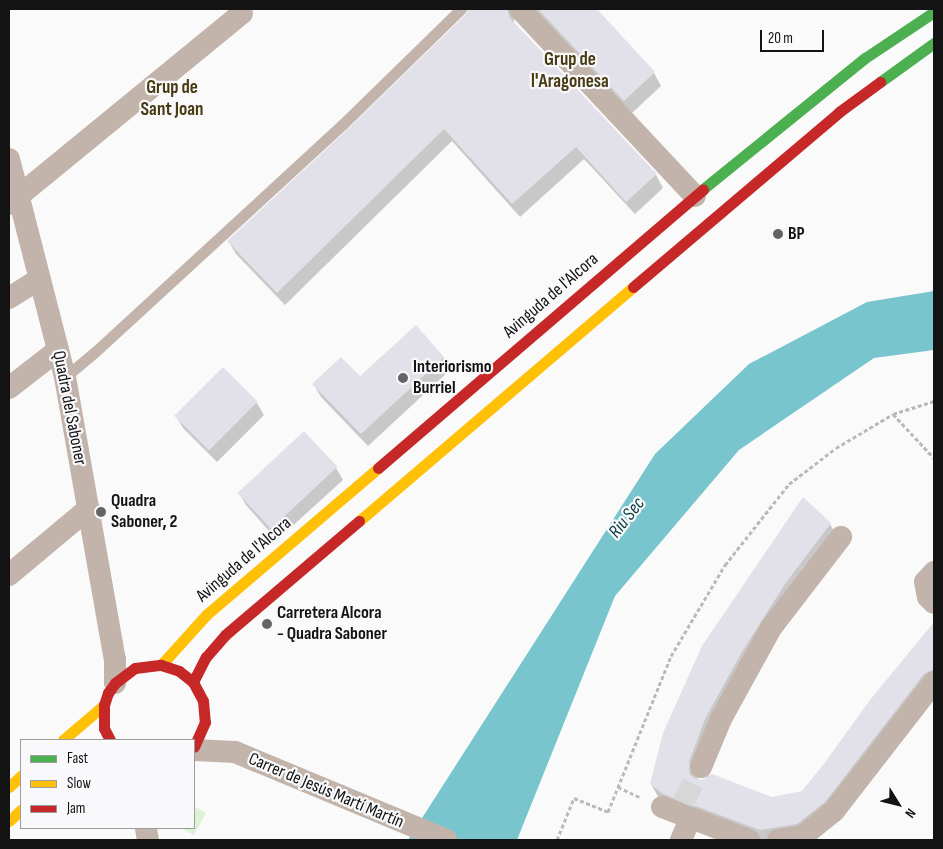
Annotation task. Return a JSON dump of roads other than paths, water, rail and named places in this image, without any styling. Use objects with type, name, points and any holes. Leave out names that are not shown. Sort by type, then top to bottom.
[{"type":"main road","name":"Avinguda de l'Alcora","points":[[161,665],[206,615],[695,196],[865,58],[934,12]]},
{"type":"main road","points":[[193,682],[206,657],[225,635],[824,125],[934,43]]},
{"type":"main road","points":[[125,664],[161,665],[179,671],[193,682],[203,701],[205,722],[195,747]]},
{"type":"main road","points":[[64,739],[104,705],[115,683]]},
{"type":"main road","points":[[104,705],[104,728],[110,739]]},
{"type":"main road","points":[[9,787],[20,777]]},
{"type":"main road","points":[[9,821],[20,811]]},
{"type":"street","points":[[520,9],[695,196]]},
{"type":"street","points":[[14,201],[242,13]]},
{"type":"street","name":"Quadra del Saboner","points":[[9,159],[14,201],[39,278],[65,377],[89,508],[125,664],[115,683]]},
{"type":"street","points":[[9,298],[39,278]]},
{"type":"street","points":[[9,388],[58,350]]},
{"type":"street","points":[[9,575],[89,508]]},
{"type":"street","points":[[701,767],[721,719],[771,628],[841,537]]},
{"type":"street","points":[[934,572],[925,582],[928,597],[934,603]]},
{"type":"street","points":[[778,840],[803,836],[834,811],[934,682]]},
{"type":"street","name":"Carrer de Jesús Martí Martín","points":[[205,722],[235,752]]},
{"type":"street","name":"Carrer de Jesús Martí Martín","points":[[195,749],[235,752],[446,840]]},
{"type":"street","points":[[681,840],[678,811],[749,840]]},
{"type":"lane","points":[[65,377],[95,352],[335,131],[461,9]]},
{"type":"water","name":"Riu Sec","points":[[934,291],[934,350],[874,358],[739,450],[615,596],[517,840],[408,840],[655,454],[749,364],[867,302]]},
{"type":"tunnel","points":[[683,803],[701,767]]},
{"type":"place","name":"BP","points":[[778,234]]},
{"type":"place","name":"Interiorismo Burriel","points":[[403,378]]},
{"type":"place","name":"Quadra Saboner, 2","points":[[101,512]]},
{"type":"place","name":"Carretera Alcora - Quadra Saboner","points":[[267,624]]},
{"type":"district","name":"Grup de l'Aragonesa","points":[[570,71]]},
{"type":"district","name":"Grup de Sant Joan","points":[[172,99]]}]
